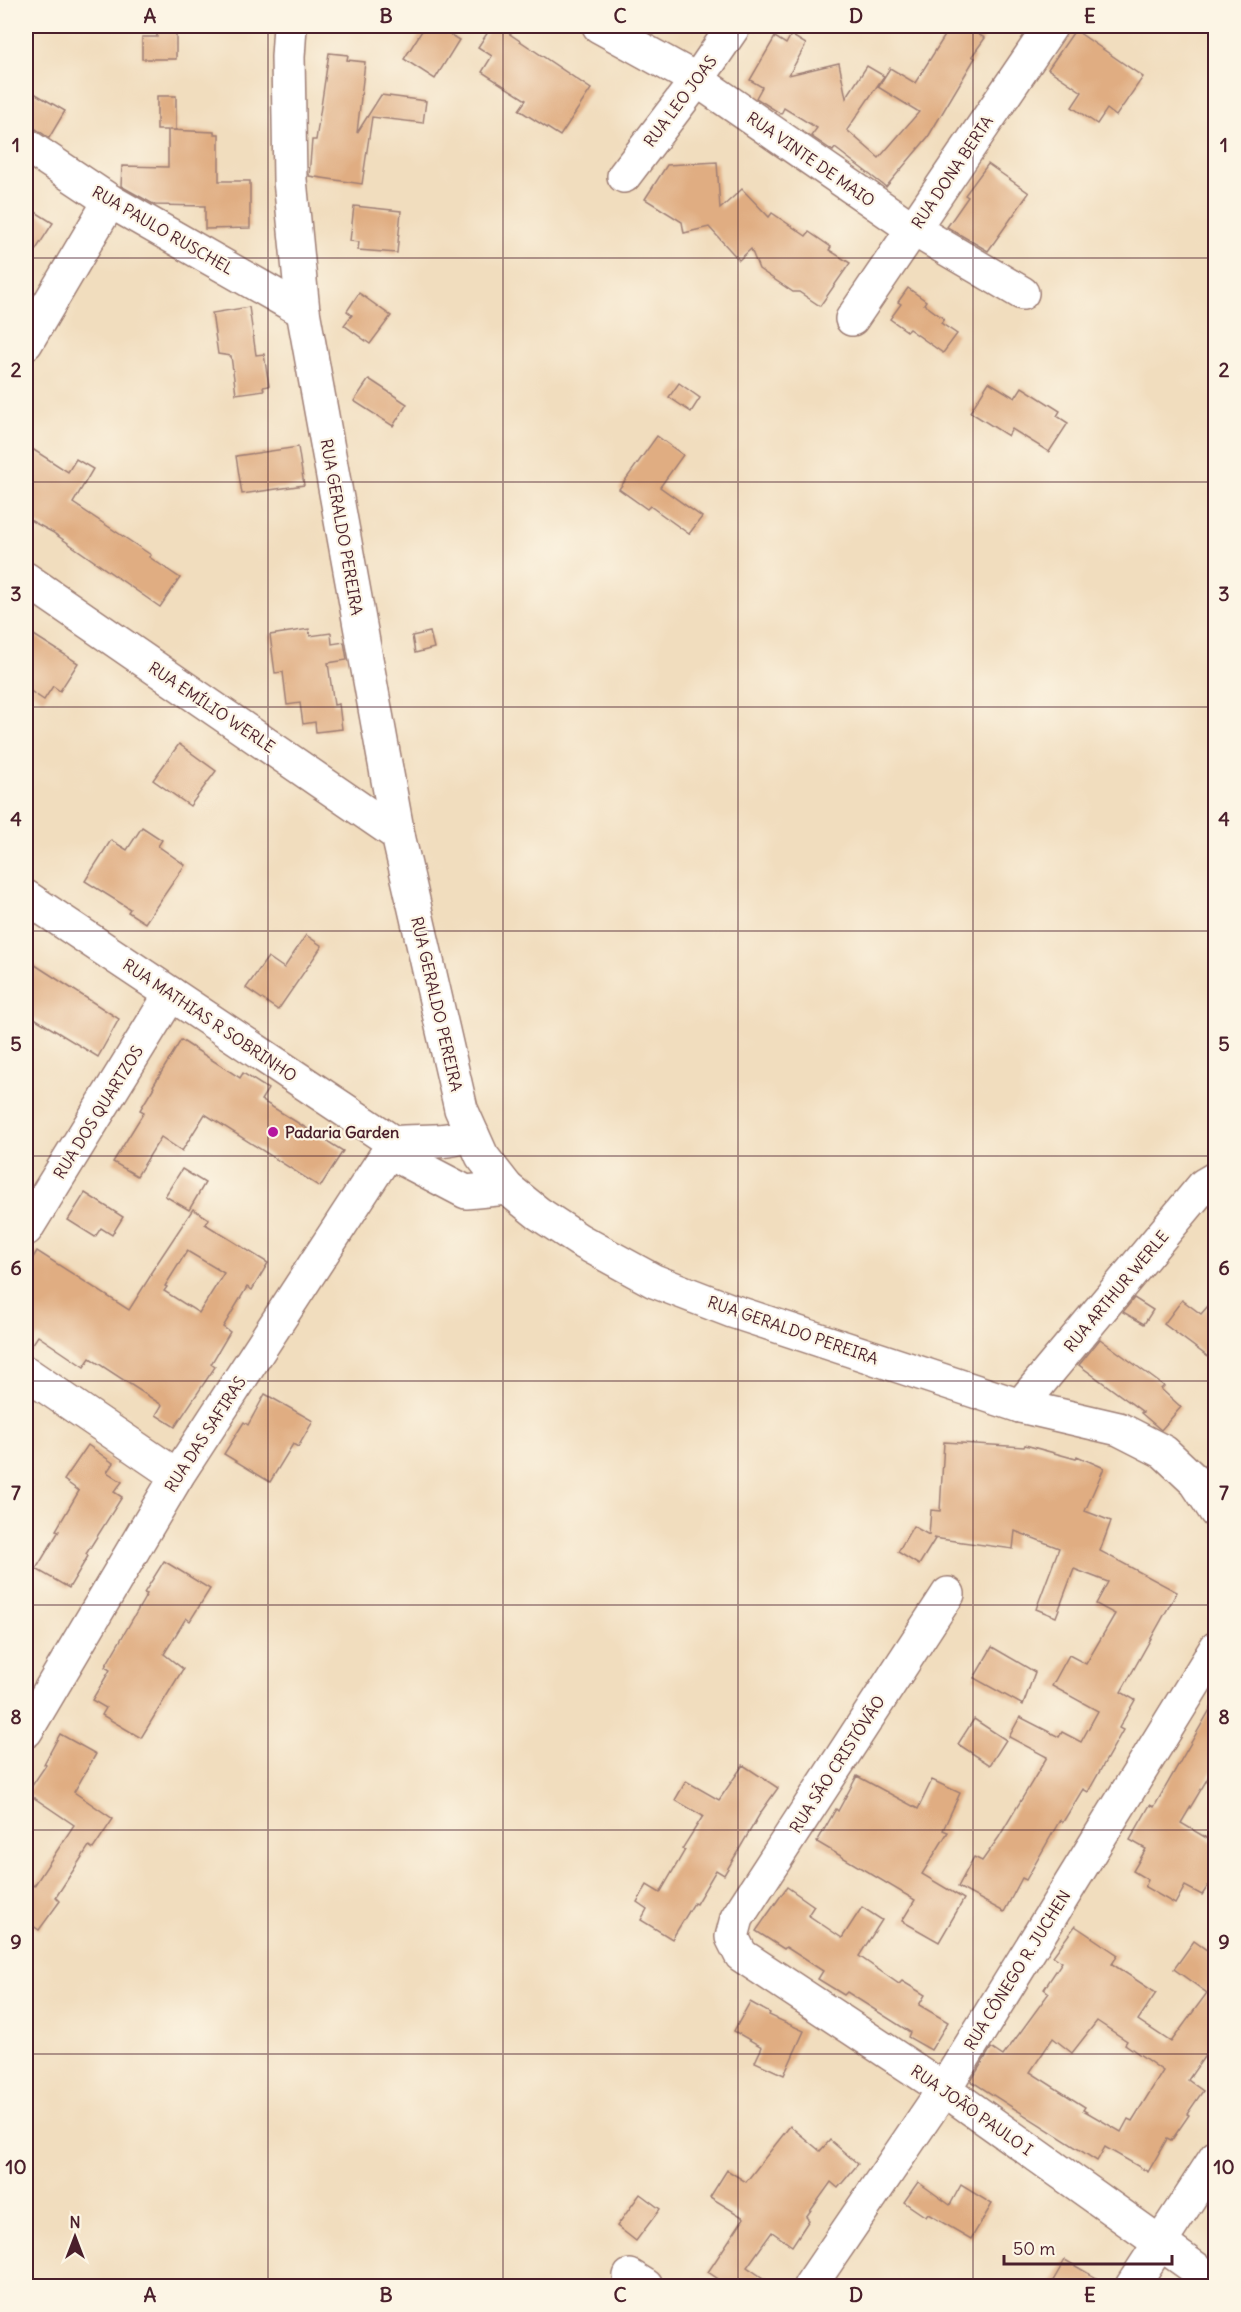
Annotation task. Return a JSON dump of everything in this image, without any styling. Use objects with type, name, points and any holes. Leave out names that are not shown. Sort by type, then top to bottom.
[{"type":"street","name":"RUA GERALDO PEREIRA","points":[[290,26],[288,57],[290,180],[303,310],[398,834],[461,1109],[482,1156],[507,1188],[538,1214],[579,1240],[654,1281],[732,1311],[1020,1406],[1119,1430],[1164,1452],[1196,1482],[1215,1512]]},
{"type":"street","name":"RUA VINTE DE MAIO","points":[[599,26],[697,80],[913,229],[1022,293]]},
{"type":"street","name":"RUA LEO JOAS","points":[[624,176],[697,80],[734,26]]},
{"type":"street","name":"RUA DONA BERTA","points":[[852,319],[1050,26]]},
{"type":"street","name":"RUA PAULO RUSCHEL","points":[[26,145],[111,201],[303,310]]},
{"type":"street","points":[[26,343],[111,201]]},
{"type":"street","name":"RUA EMÍLIO WERLE","points":[[26,579],[398,834]]},
{"type":"street","name":"RUA MATHIAS R SOBRINHO","points":[[26,897],[394,1143],[403,1159],[466,1192],[507,1188]]},
{"type":"street","name":"RUA DOS QUARTZOS","points":[[26,1229],[171,994]]},
{"type":"street","points":[[394,1143],[418,1140],[446,1142],[472,1134]]},
{"type":"street","name":"RUA DAS SAFIRAS","points":[[26,1731],[177,1476],[394,1143]]},
{"type":"street","name":"RUA ARTHUR WERLE","points":[[1020,1406],[1204,1185],[1215,1178]]},
{"type":"street","points":[[26,1373],[177,1476]]},
{"type":"street","name":"RUA SÃO CRISTÓVÃO","points":[[732,1937],[737,1918],[948,1594]]},
{"type":"street","name":"RUA CÔNEGO R. JUCHEN","points":[[810,2286],[944,2089],[1215,1648]]},
{"type":"street","name":"RUA JOÃO PAULO I","points":[[732,1937],[741,1955],[944,2089],[1215,2283]]},
{"type":"street","points":[[1132,2286],[1215,2157]]},
{"type":"building","points":[[157,26],[176,26],[176,59],[142,59],[142,37],[157,37]]},
{"type":"building","points":[[425,26],[436,26],[459,40],[435,79],[404,59]]},
{"type":"building","points":[[492,26],[498,26],[591,89],[560,136],[519,110],[526,100],[482,72],[492,56],[478,47]]},
{"type":"building","points":[[951,26],[979,26],[974,32],[985,38],[972,56],[975,58],[928,137],[886,187],[835,148],[833,151],[811,136],[817,128],[784,108],[781,114],[756,98],[762,87],[750,80],[775,37],[786,44],[791,35],[806,44],[789,75],[839,63],[846,98],[867,66],[884,76],[847,130],[879,158],[919,112],[878,87],[890,68],[915,83]]},
{"type":"building","points":[[1075,30],[1143,77],[1116,116],[1107,109],[1097,124],[1072,107],[1082,92],[1048,69]]},
{"type":"building","points":[[329,53],[348,55],[347,60],[365,62],[357,133],[381,95],[426,101],[423,123],[372,117],[362,184],[309,176],[312,140],[316,140]]},
{"type":"building","points":[[34,93],[65,111],[49,138],[36,129],[26,127],[26,107]]},
{"type":"building","points":[[157,96],[176,96],[176,130],[169,130],[219,134],[219,181],[250,181],[250,228],[205,229],[205,206],[155,205],[121,186],[122,166],[168,167],[168,130],[157,130]]},
{"type":"building","points":[[717,162],[720,209],[742,189],[769,217],[772,213],[806,236],[809,232],[831,247],[829,250],[850,263],[820,306],[799,292],[793,292],[759,269],[751,249],[739,260],[709,227],[684,233],[682,222],[645,199],[667,165]]},
{"type":"building","points":[[988,164],[1029,193],[988,251],[947,227],[968,197],[965,195]]},
{"type":"building","points":[[26,206],[53,223],[26,265]]},
{"type":"building","points":[[354,206],[401,211],[397,253],[358,250],[359,242],[350,241]]},
{"type":"building","points":[[908,288],[926,301],[924,304],[944,319],[941,323],[957,334],[943,353],[909,329],[907,331],[890,319],[901,304],[898,302]]},
{"type":"building","points":[[359,293],[391,316],[370,344],[344,325],[352,315],[347,311]]},
{"type":"building","points":[[249,307],[256,355],[264,354],[269,386],[263,387],[264,390],[236,394],[231,356],[218,354],[212,313]]},
{"type":"building","points":[[369,379],[407,404],[393,426],[354,401]]},
{"type":"building","points":[[989,382],[1015,398],[1022,387],[1060,411],[1057,416],[1068,423],[1049,452],[1012,429],[1008,436],[970,412]]},
{"type":"building","points":[[679,383],[700,398],[691,412],[669,397]]},
{"type":"building","points":[[657,436],[683,455],[660,487],[702,517],[689,534],[650,506],[647,509],[619,489]]},
{"type":"building","points":[[26,445],[68,472],[76,459],[93,469],[73,503],[151,555],[149,557],[180,578],[160,607],[52,532],[26,518]]},
{"type":"building","points":[[298,447],[304,485],[242,494],[236,456]]},
{"type":"building","points":[[309,629],[310,636],[331,633],[332,644],[344,642],[347,660],[328,663],[334,705],[339,704],[342,729],[316,732],[315,722],[303,724],[300,703],[287,705],[283,672],[275,673],[270,635]]},
{"type":"building","points":[[26,630],[78,663],[60,691],[53,686],[44,700],[26,688]]},
{"type":"building","points":[[430,632],[434,648],[415,653],[412,636]]},
{"type":"building","points":[[179,744],[216,771],[190,806],[153,780]]},
{"type":"building","points":[[142,827],[162,840],[158,846],[185,865],[145,923],[128,912],[130,909],[85,881],[111,840],[127,850]]},
{"type":"building","points":[[306,935],[322,946],[278,1010],[246,988],[268,957],[284,968]]},
{"type":"building","points":[[32,963],[119,1019],[98,1057],[26,1013],[26,975]]},
{"type":"building","name":"Padaria Garden","points":[[181,1040],[240,1078],[243,1073],[268,1089],[261,1100],[343,1151],[320,1187],[205,1114],[182,1151],[161,1137],[137,1176],[113,1162],[144,1112],[140,1110]]},
{"type":"building","points":[[182,1169],[205,1183],[189,1210],[165,1196]]},
{"type":"building","points":[[85,1193],[123,1217],[112,1235],[101,1228],[95,1237],[68,1220]]},
{"type":"building","points":[[193,1209],[209,1219],[205,1224],[268,1263],[252,1290],[247,1287],[223,1327],[230,1332],[211,1364],[215,1367],[175,1427],[156,1415],[162,1405],[90,1358],[84,1367],[38,1336],[26,1354],[26,1269],[37,1251],[129,1310]],"holes":[[[187,1251],[224,1273],[199,1313],[164,1291]]]},
{"type":"building","points":[[1134,1298],[1153,1310],[1144,1324],[1123,1312]]},
{"type":"building","points":[[1215,1298],[1215,1362],[1164,1324],[1182,1300],[1201,1314]]},
{"type":"building","points":[[1100,1339],[1164,1386],[1161,1389],[1181,1407],[1161,1430],[1141,1413],[1143,1412],[1079,1365]]},
{"type":"building","points":[[265,1394],[313,1421],[298,1447],[293,1444],[270,1482],[224,1454],[244,1422],[248,1425]]},
{"type":"building","points":[[944,1442],[1024,1447],[1025,1445],[1076,1459],[1077,1456],[1104,1468],[1085,1511],[1111,1521],[1100,1551],[1177,1592],[1121,1692],[1135,1700],[1119,1728],[1123,1730],[1088,1792],[1083,1789],[1063,1822],[1060,1820],[1026,1880],[1022,1878],[1004,1912],[958,1887],[974,1857],[982,1861],[999,1837],[1047,1757],[1009,1737],[1020,1717],[1059,1737],[1062,1732],[1081,1742],[1098,1711],[1052,1686],[1069,1655],[1086,1664],[1115,1614],[1096,1604],[1108,1582],[1074,1569],[1056,1617],[1036,1609],[1059,1548],[1015,1531],[1013,1549],[933,1538],[935,1539],[919,1565],[898,1552],[913,1526],[929,1535],[931,1510],[940,1511]]},
{"type":"building","points":[[88,1445],[113,1463],[107,1472],[122,1482],[114,1492],[122,1497],[86,1554],[88,1556],[69,1588],[36,1569],[79,1491],[64,1480]]},
{"type":"building","points":[[164,1561],[210,1589],[190,1621],[186,1618],[164,1654],[183,1669],[141,1738],[102,1715],[106,1708],[92,1700],[110,1670],[105,1667],[147,1594],[144,1593]]},
{"type":"building","points":[[992,1647],[1035,1672],[1023,1705],[974,1678]]},
{"type":"building","points":[[1215,1701],[1215,1766],[1181,1823],[1215,1843],[1215,1890],[1208,1886],[1202,1895],[1185,1886],[1175,1904],[1145,1887],[1148,1880],[1133,1871],[1146,1849],[1130,1840],[1150,1805],[1154,1807]]},
{"type":"building","points":[[974,1719],[1006,1740],[990,1765],[958,1744]]},
{"type":"building","points":[[60,1734],[96,1754],[74,1792],[113,1819],[93,1849],[89,1846],[56,1897],[60,1901],[39,1930],[26,1921],[26,1881],[34,1886],[74,1825],[27,1793],[46,1765],[44,1764]]},
{"type":"building","points":[[743,1765],[778,1788],[724,1875],[716,1870],[672,1939],[641,1920],[647,1909],[637,1902],[647,1885],[660,1893],[685,1850],[682,1849],[703,1816],[675,1800],[686,1781],[719,1800]]},
{"type":"building","points":[[857,1776],[918,1809],[932,1780],[960,1793],[943,1830],[948,1832],[922,1874],[964,1899],[939,1942],[902,1921],[915,1900],[817,1842],[836,1809],[838,1811]]},
{"type":"building","points":[[787,1887],[814,1906],[808,1915],[842,1938],[862,1907],[882,1920],[859,1956],[899,1984],[902,1981],[925,1995],[919,2005],[948,2022],[931,2050],[908,2037],[910,2032],[847,1992],[844,1995],[818,1979],[823,1971],[756,1931]]},
{"type":"building","points":[[1075,1926],[1118,1955],[1112,1964],[1156,1993],[1138,2020],[1171,2042],[1207,1993],[1174,1969],[1194,1941],[1215,1956],[1215,2041],[1188,2080],[1203,2091],[1171,2141],[1167,2139],[1148,2172],[1105,2147],[1097,2161],[971,2081],[991,2048],[1003,2056],[1049,1993],[1044,1989],[1062,1962],[1053,1956]],"holes":[[[1097,2021],[1127,2041],[1125,2044],[1163,2071],[1132,2121],[1128,2119],[1121,2132],[1083,2110],[1085,2107],[1030,2072],[1053,2038],[1072,2053]]]},
{"type":"building","points":[[750,2002],[770,2013],[769,2015],[804,2031],[784,2075],[755,2062],[762,2047],[734,2031]]},
{"type":"building","points":[[790,2126],[820,2151],[830,2140],[858,2164],[838,2188],[831,2182],[806,2217],[809,2220],[792,2246],[772,2232],[747,2267],[775,2286],[729,2286],[708,2272],[744,2218],[710,2197],[727,2170],[746,2182]]},
{"type":"building","points":[[918,2182],[950,2205],[961,2185],[992,2204],[971,2239],[928,2214],[926,2217],[904,2202]]},
{"type":"building","points":[[640,2194],[660,2209],[636,2241],[617,2226]]},
{"type":"building","points":[[1065,2260],[1110,2286],[1050,2286]]},
{"type":"place","name":"Padaria Garden","points":[[273,1132]]}]
